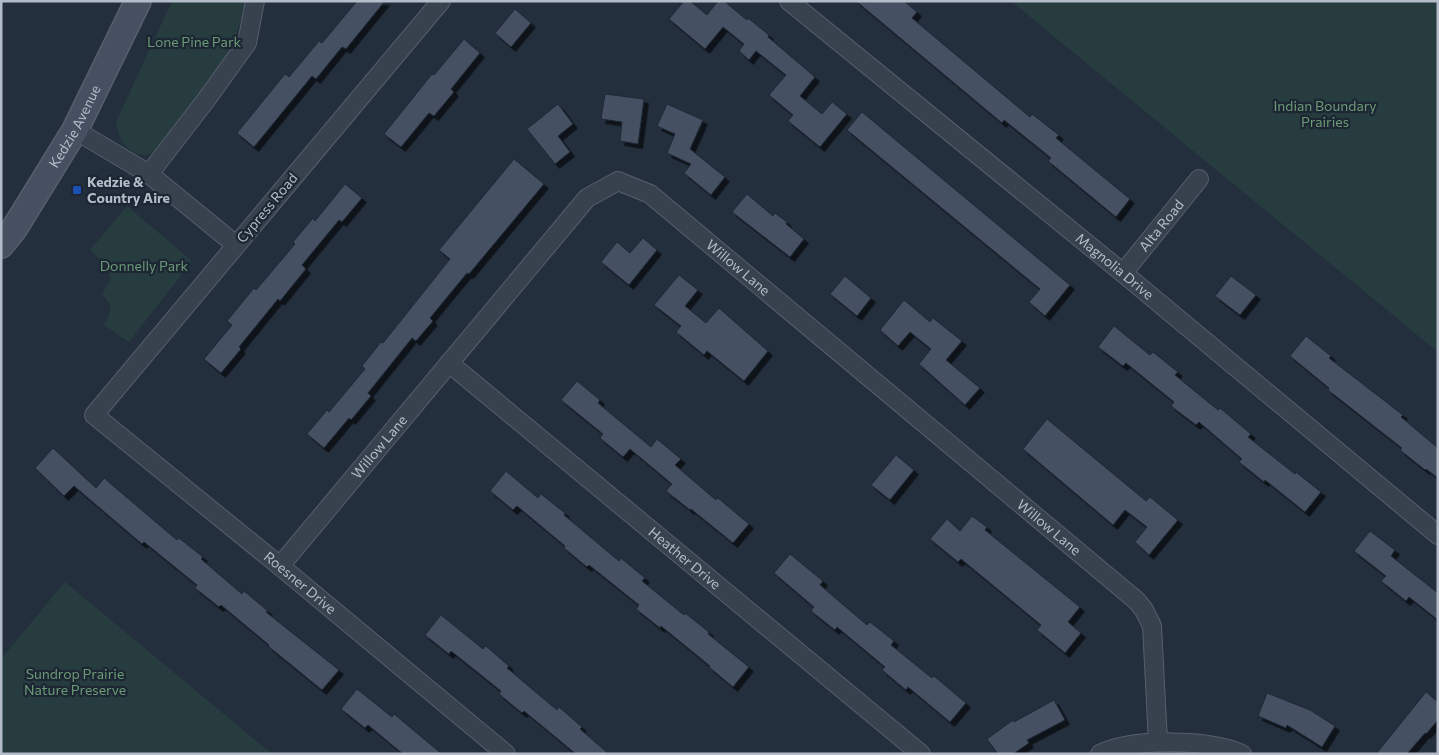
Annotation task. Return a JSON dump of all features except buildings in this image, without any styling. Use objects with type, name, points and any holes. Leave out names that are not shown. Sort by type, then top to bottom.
[{"type":"main road","name":"Kedzie Avenue","points":[[1,245],[14,229],[75,130],[138,1]]},
{"type":"street","points":[[149,174],[206,100],[246,43],[254,1]]},
{"type":"street","name":"Cypress Road","points":[[94,415],[441,1]]},
{"type":"street","name":"Magnolia Drive","points":[[789,1],[1123,273],[1438,535]]},
{"type":"street","points":[[75,130],[149,174],[236,245]]},
{"type":"street","name":"Alta Road","points":[[1123,273],[1200,178]]},
{"type":"street","name":"Willow Lane","points":[[280,566],[587,198],[618,181],[650,194],[1137,601],[1152,626],[1158,742]]},
{"type":"street","name":"Heather Drive","points":[[450,362],[921,754]]},
{"type":"street","name":"Roesner Drive","points":[[94,415],[280,566],[506,754]]},
{"type":"street","points":[[1100,754],[1108,750],[1158,742],[1205,744],[1231,749],[1242,754]]},
{"type":"green space","name":"Lone Pine Park","points":[[172,1],[246,1],[232,47],[216,78],[167,141],[151,153],[143,155],[135,153],[124,144],[116,122]]},
{"type":"green space","name":"Indian Boundary Prairies","points":[[1011,1],[1438,1],[1438,352],[1057,39]]},
{"type":"green space","name":"Donnelly Park","points":[[127,206],[192,261],[129,342],[104,325],[109,316],[110,306],[102,294],[111,279],[108,267],[90,250]]},
{"type":"green space","name":"Sundrop Prairie Nature Preserve","points":[[65,582],[272,754],[1,754],[1,659]]},
{"type":"place","name":"Kedzie & Country Aire","points":[[77,190]]}]
